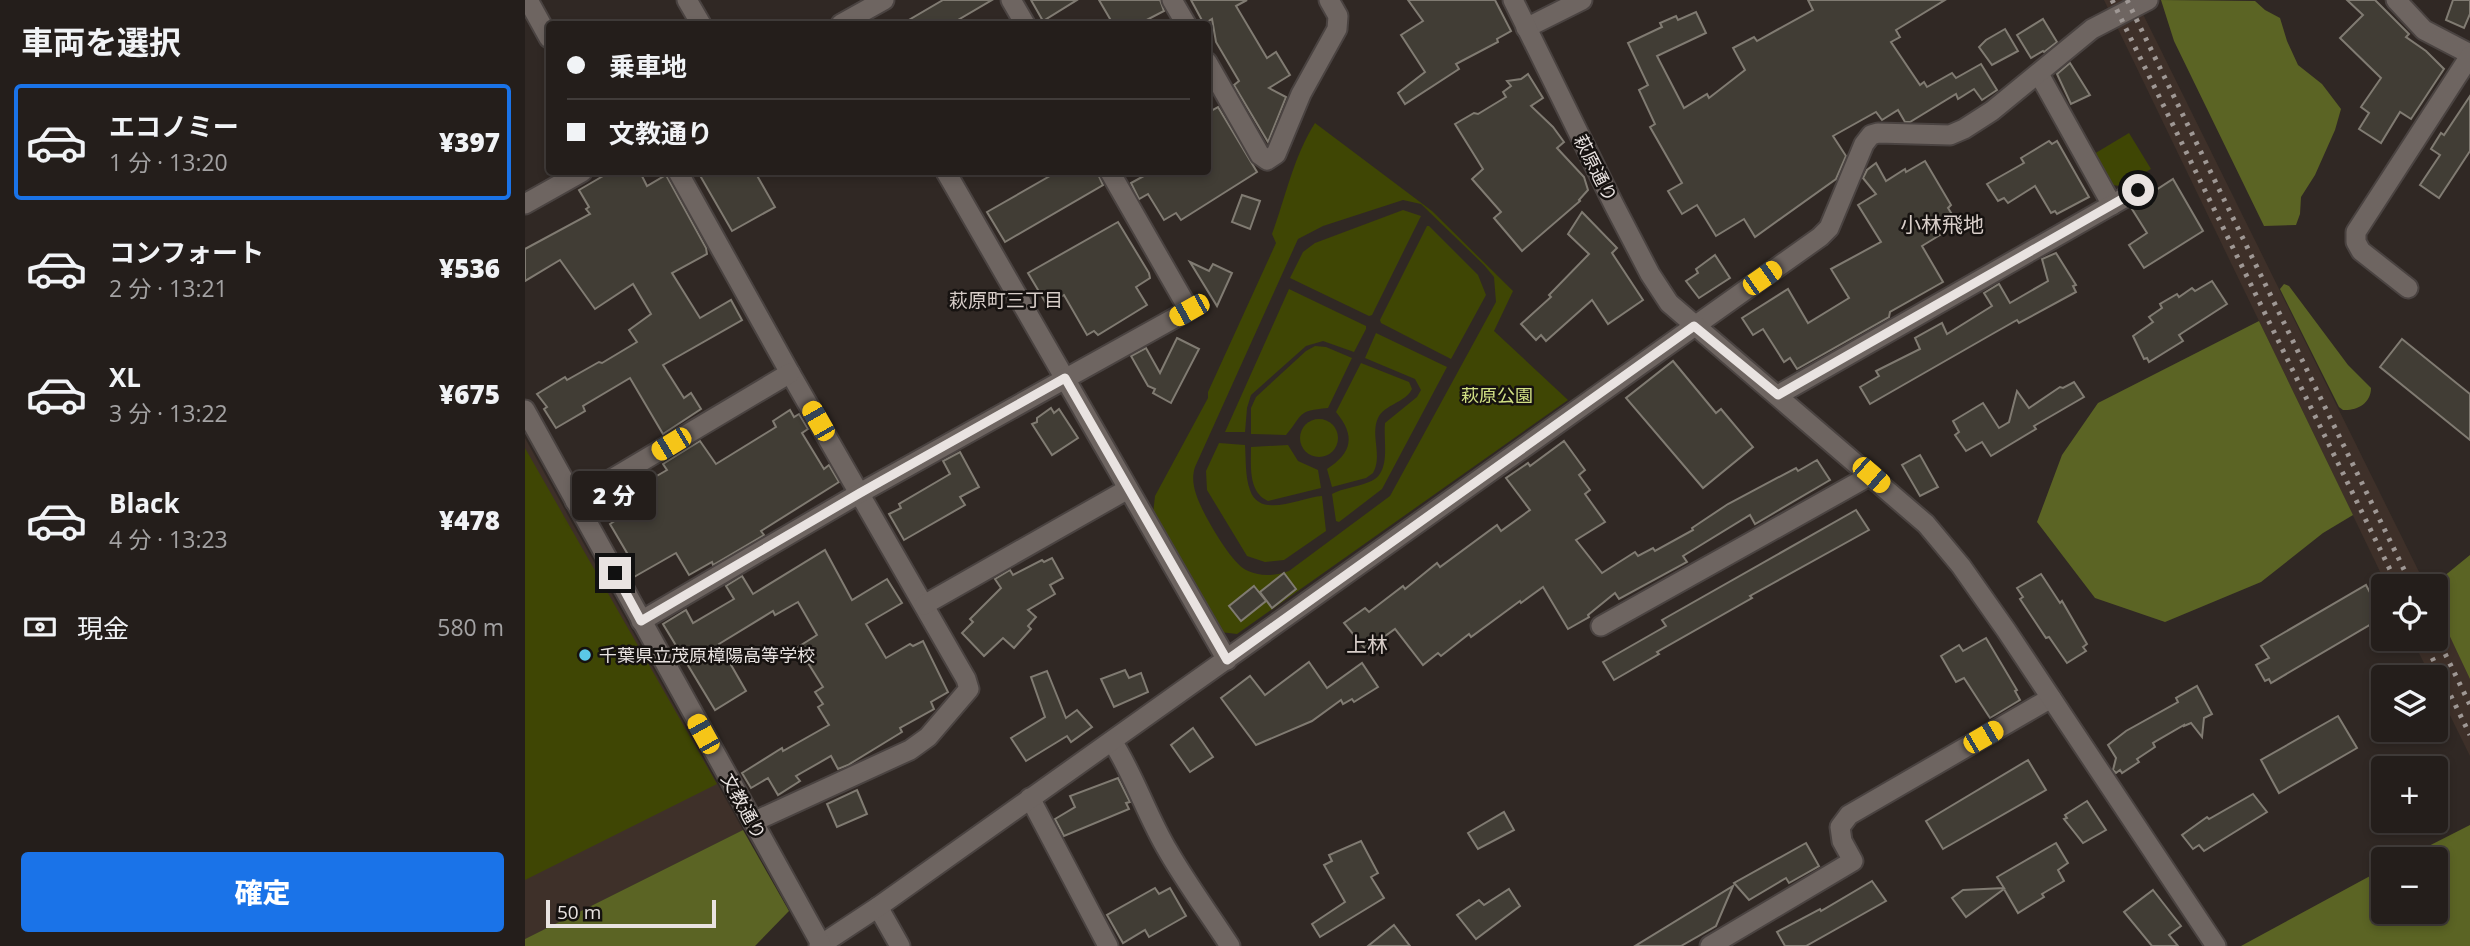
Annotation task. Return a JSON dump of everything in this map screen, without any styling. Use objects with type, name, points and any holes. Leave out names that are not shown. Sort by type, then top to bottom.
[{"type":"street","points":[[528,0],[546,32]]},
{"type":"street","points":[[687,0],[699,21]]},
{"type":"street","points":[[858,13],[884,0]]},
{"type":"street","points":[[1011,0],[1023,21]]},
{"type":"street","points":[[1172,0],[1184,21]]},
{"type":"street","points":[[1211,69],[1260,155],[1267,160],[1276,155],[1301,94],[1337,29],[1338,16],[1329,0]]},
{"type":"street","name":"萩原通り","points":[[1513,0],[1650,274],[1669,303],[1926,524],[1962,566],[2216,946]]},
{"type":"street","points":[[1526,28],[1581,0]]},
{"type":"street","points":[[820,945],[878,907],[1227,660],[1820,237],[1829,228],[1864,144],[1871,135],[1950,135],[1992,111],[2092,29],[2148,0]]},
{"type":"street","points":[[2396,0],[2424,30],[2470,55],[2356,232],[2356,242],[2361,251],[2408,288]]},
{"type":"street","points":[[2039,74],[2112,205]]},
{"type":"street","points":[[525,204],[577,175]]},
{"type":"street","points":[[680,175],[969,689],[927,737],[910,750],[753,822]]},
{"type":"street","points":[[948,175],[1227,660]]},
{"type":"street","points":[[641,621],[860,493],[1189,310],[1111,175]]},
{"type":"street","points":[[1778,395],[2138,190]]},
{"type":"street","points":[[575,500],[790,373]]},
{"type":"street","name":"文教通り","points":[[525,410],[820,945]]},
{"type":"street","points":[[1601,626],[1871,475]]},
{"type":"street","points":[[924,605],[1128,489]]},
{"type":"street","points":[[1710,946],[1853,861],[1842,841],[1840,827],[1849,815],[2051,698]]},
{"type":"street","points":[[1112,741],[1123,758],[1142,803],[1168,852],[1230,946]]},
{"type":"street","points":[[1030,798],[1108,946]]},
{"type":"street","points":[[878,907],[900,946]]},
{"type":"shaded area","points":[[2104,0],[2136,0],[2420,574],[2381,574]]},
{"type":"shaded area","name":"千葉県立茂原樟陽高等学校","points":[[525,438],[743,830],[525,939]]},
{"type":"shaded area","points":[[2448,631],[2470,677],[2470,756],[2448,711],[2448,665],[2425,665],[2418,651],[2448,651]]},
{"type":"green space","points":[[2161,0],[2255,1],[2280,18],[2298,65],[2322,84],[2341,109],[2335,130],[2315,175],[2301,197],[2296,225],[2264,226],[2174,41]]},
{"type":"green space","name":"萩原公園","points":[[1315,123],[1432,211],[1513,291],[1494,331],[1568,400],[1237,634],[1220,632],[1153,514],[1155,496],[1208,398],[1208,392],[1276,243],[1272,234],[1295,163]],"holes":[[[1403,200],[1421,204],[1494,277],[1496,302],[1390,496],[1289,571],[1267,575],[1246,570],[1224,547],[1210,523],[1196,494],[1193,474],[1298,239],[1323,226]]]},
{"type":"green space","points":[[2129,133],[2151,169],[2120,186],[2112,185],[2094,154]]},
{"type":"green space","points":[[1403,210],[1421,216],[1372,315],[1369,316],[1290,278],[1303,252],[1315,243]]},
{"type":"green space","name":"萩原公園","points":[[1427,226],[1478,275],[1486,295],[1451,359],[1381,323],[1380,320]]},
{"type":"green space","points":[[2284,284],[2289,286],[2348,365],[2371,388],[2366,402],[2358,408],[2343,410],[2339,407],[2280,289]]},
{"type":"green space","points":[[1289,289],[1366,326],[1366,329],[1354,352],[1323,341],[1306,346],[1251,395],[1245,432],[1225,432]]},
{"type":"green space","points":[[2259,321],[2353,515],[2323,533],[2261,582],[2165,622],[2095,598],[2037,522],[2062,455],[2098,403]]},
{"type":"green space","name":"萩原公園","points":[[1376,333],[1447,367],[1382,489],[1339,522],[1336,521],[1332,494],[1376,478],[1384,465],[1385,423],[1417,397],[1421,390],[1415,379],[1365,358]]},
{"type":"green space","points":[[1315,346],[1326,347],[1352,358],[1328,408],[1305,412],[1286,435],[1251,434],[1251,408],[1256,397],[1306,351]]},
{"type":"green space","name":"萩原公園","points":[[1361,363],[1409,382],[1412,389],[1378,418],[1375,431],[1377,460],[1373,473],[1366,478],[1332,487],[1327,469],[1342,457],[1349,436],[1336,412]]},
{"type":"green space","points":[[1319,419],[1333,424],[1338,438],[1333,452],[1319,457],[1305,452],[1300,438],[1305,424]]},
{"type":"green space","points":[[1219,443],[1245,445],[1248,485],[1255,499],[1263,504],[1282,505],[1322,496],[1326,531],[1284,560],[1265,562],[1247,556],[1207,490],[1206,471]]},
{"type":"green space","points":[[1288,445],[1298,461],[1318,470],[1321,488],[1268,501],[1254,485],[1251,447]]},
{"type":"green space","name":"千葉県立茂原樟陽高等学校","points":[[525,448],[717,784],[525,880]]},
{"type":"green space","points":[[2470,555],[2470,679],[2448,632],[2447,574]]},
{"type":"green space","points":[[2470,825],[2470,946],[2241,946],[2371,876],[2371,924],[2448,924],[2448,847],[2427,847]]},
{"type":"green space","points":[[743,830],[789,911],[755,946],[525,946],[525,939]]},
{"type":"building","points":[[943,0],[992,0],[956,21],[907,21]]},
{"type":"building","points":[[1031,0],[1077,0],[1043,21]]},
{"type":"building","points":[[1099,0],[1160,0],[1164,11],[1145,21],[1111,21]]},
{"type":"building","points":[[1191,0],[1247,0],[1236,6],[1267,58],[1276,52],[1290,75],[1269,88],[1286,97],[1268,142],[1234,85],[1239,81],[1216,42],[1212,19],[1202,21]]},
{"type":"building","points":[[1408,0],[1495,0],[1511,31],[1497,39],[1498,42],[1456,64],[1459,69],[1405,104],[1398,93],[1425,72],[1401,35],[1423,21]]},
{"type":"building","points":[[1808,0],[1945,0],[1896,30],[1900,37],[1891,42],[1920,85],[1924,82],[1927,87],[1952,73],[1956,78],[1981,64],[1997,90],[1982,100],[1974,89],[1958,99],[1956,94],[1910,122],[1905,122],[1898,110],[1882,120],[1876,112],[1833,136],[1846,156],[1836,179],[1755,237],[1744,219],[1716,236],[1697,205],[1682,214],[1668,191],[1682,183],[1650,127],[1655,124],[1639,90],[1648,85],[1628,43],[1662,27],[1660,23],[1676,16],[1678,20],[1696,12],[1706,33],[1657,56],[1684,108],[1707,94],[1709,98],[1745,70],[1733,48],[1754,37],[1757,41],[1813,10]]},
{"type":"building","points":[[2347,0],[2375,0],[2409,34],[2406,37],[2426,51],[2444,69],[2411,119],[2400,112],[2381,143],[2359,129],[2369,113],[2361,107],[2381,78],[2340,38],[2363,15]]},
{"type":"building","points":[[2453,0],[2470,0],[2470,14],[2464,28],[2446,20]]},
{"type":"building","points":[[2043,19],[2057,42],[2031,58],[2017,35]]},
{"type":"building","points":[[2005,29],[2018,51],[1992,65],[1979,47]]},
{"type":"building","points":[[2070,63],[2090,95],[2071,104],[2057,74]]},
{"type":"building","points":[[1528,74],[1543,98],[1531,106],[1564,142],[1557,148],[1584,177],[1588,190],[1580,201],[1522,251],[1494,218],[1501,212],[1472,179],[1483,169],[1455,124],[1506,97],[1503,92],[1511,86],[1507,81],[1521,79]]},
{"type":"building","points":[[2470,96],[2470,151],[2439,198],[2420,185],[2440,155],[2431,149],[2441,133],[2444,135]]},
{"type":"building","points":[[1218,107],[1257,172],[1181,220],[1176,213],[1164,220],[1148,194],[1139,199],[1131,183],[1146,175],[1211,175],[1211,111]]},
{"type":"building","points":[[2049,141],[2052,144],[2057,141],[2089,197],[2057,214],[2055,211],[2051,213],[2035,186],[2008,203],[2004,198],[1998,201],[1987,184],[2024,163],[2021,158]]},
{"type":"building","points":[[1925,161],[1951,205],[1948,208],[1958,224],[1922,246],[1943,282],[1890,312],[1889,317],[1797,369],[1790,358],[1784,362],[1763,329],[1753,335],[1742,318],[1788,289],[1808,323],[1849,298],[1831,269],[1881,242],[1858,205],[1876,194],[1863,178],[1867,170],[1876,163],[1886,181]]},
{"type":"building","points":[[605,175],[642,175],[647,186],[666,175],[707,254],[672,273],[700,318],[731,300],[742,320],[663,365],[684,398],[691,393],[701,409],[663,434],[630,378],[583,406],[585,411],[556,428],[544,409],[547,407],[537,394],[565,377],[567,380],[599,362],[602,363],[637,342],[629,330],[651,314],[633,284],[595,309],[560,260],[525,281],[525,249],[590,214],[579,190]]},
{"type":"building","points":[[700,175],[757,175],[775,207],[732,231]]},
{"type":"building","points":[[1052,175],[1098,175],[1103,185],[1005,242],[987,212]]},
{"type":"building","points":[[2173,179],[2203,231],[2144,268],[2129,245],[2147,233],[2132,209],[2153,197],[2150,194]]},
{"type":"building","points":[[1242,195],[1260,201],[1250,229],[1232,222]]},
{"type":"building","points":[[1582,212],[1617,248],[1612,253],[1643,300],[1608,324],[1592,300],[1546,341],[1541,335],[1536,340],[1521,324],[1551,297],[1549,295],[1589,254],[1568,234]]},
{"type":"building","points":[[1118,222],[1149,273],[1150,278],[1136,287],[1147,305],[1098,335],[1094,331],[1087,335],[1064,295],[1047,305],[1028,273]]},
{"type":"building","points":[[2056,253],[2076,285],[2073,286],[2076,292],[2019,323],[2017,320],[1870,404],[1860,387],[1879,376],[1876,371],[1920,349],[1915,338],[1942,323],[1947,334],[1992,306],[1984,293],[1999,284],[2010,303],[2048,281],[2042,259]]},
{"type":"building","points":[[1715,255],[1730,278],[1699,298],[1686,281],[1698,273],[1696,269]]},
{"type":"building","points":[[1190,262],[1209,271],[1213,264],[1232,273],[1217,306]]},
{"type":"building","points":[[2212,281],[2227,304],[2179,335],[2183,341],[2149,362],[2147,358],[2144,359],[2133,336],[2153,322],[2149,317],[2162,308],[2160,304],[2177,294],[2179,297],[2192,288],[2195,291]]},
{"type":"building","points":[[1177,338],[1199,349],[1171,403],[1153,393],[1155,389],[1148,386],[1131,356],[1146,348],[1160,373]]},
{"type":"building","points":[[2402,339],[2470,394],[2470,440],[2380,367]]},
{"type":"building","points":[[1673,361],[1716,413],[1721,409],[1753,447],[1703,488],[1626,398]]},
{"type":"building","points":[[2074,382],[2084,397],[2034,426],[2036,429],[1991,456],[1982,442],[1966,451],[1955,435],[1959,432],[1953,421],[1983,403],[1999,428],[2009,422],[2017,391],[2029,408],[2060,387]]},
{"type":"building","points":[[1051,408],[1054,413],[1059,409],[1078,438],[1052,455],[1032,424]]},
{"type":"building","points":[[790,410],[794,417],[799,414],[808,429],[802,433],[824,469],[829,465],[839,482],[761,531],[764,535],[713,565],[712,562],[689,575],[676,553],[634,577],[622,556],[627,553],[610,524],[621,517],[612,502],[667,470],[663,464],[700,441],[716,464],[776,427],[773,421]]},
{"type":"building","points":[[1564,441],[1585,470],[1579,475],[1590,490],[1585,494],[1605,522],[1576,540],[1602,573],[1635,552],[1638,556],[1653,548],[1655,551],[1693,530],[1692,528],[1728,504],[1796,468],[1798,471],[1817,460],[1830,480],[1755,524],[1750,515],[1683,556],[1687,562],[1619,599],[1615,593],[1588,615],[1589,617],[1568,629],[1543,587],[1471,637],[1469,634],[1441,656],[1438,653],[1423,665],[1395,629],[1366,650],[1344,623],[1365,608],[1369,612],[1403,586],[1405,589],[1437,563],[1440,567],[1497,525],[1501,531],[1530,510],[1506,478],[1528,463],[1530,466]]},
{"type":"building","points":[[960,452],[979,487],[960,497],[965,505],[904,540],[889,514],[901,508],[899,504],[950,474],[943,461]]},
{"type":"building","points":[[1920,455],[1938,487],[1920,496],[1902,465]]},
{"type":"building","points":[[1856,510],[1869,530],[1750,596],[1752,598],[1657,652],[1659,654],[1614,680],[1603,662],[1666,626],[1662,620]]},
{"type":"building","points":[[825,550],[852,600],[887,579],[902,603],[866,624],[886,658],[910,644],[913,646],[923,641],[948,692],[931,702],[934,709],[900,728],[902,732],[848,765],[838,769],[831,756],[796,776],[800,781],[778,795],[768,778],[751,788],[742,773],[782,748],[783,751],[829,725],[818,707],[823,704],[815,692],[823,687],[798,647],[817,635],[798,602],[775,615],[773,611],[719,644],[746,691],[715,710],[663,624],[686,610],[693,623],[734,599],[726,586],[742,576],[753,594]]},
{"type":"building","points":[[1052,558],[1063,578],[1050,585],[1055,594],[1028,610],[1036,617],[1028,626],[1031,629],[1014,648],[1003,638],[984,656],[962,633],[973,622],[970,619],[1001,588],[995,579],[1010,570],[1013,575],[1042,560],[1044,562]]},
{"type":"building","points":[[1284,573],[1296,589],[1272,608],[1260,592]]},
{"type":"building","points":[[2041,574],[2060,603],[2062,601],[2087,644],[2083,647],[2086,651],[2067,663],[2049,637],[2046,638],[2020,599],[2023,597],[2017,588]]},
{"type":"building","points":[[2366,585],[2371,594],[2371,624],[2271,683],[2269,679],[2265,681],[2256,665],[2269,658],[2261,646]]},
{"type":"building","points":[[1254,586],[1266,601],[1241,621],[1229,606]]},
{"type":"building","points":[[1986,638],[2017,690],[2015,691],[2020,700],[1990,718],[1964,678],[1956,682],[1941,656],[1959,645],[1963,651]]},
{"type":"building","points":[[1309,662],[1327,688],[1362,663],[1378,687],[1354,702],[1352,699],[1343,704],[1341,700],[1312,721],[1256,745],[1221,698],[1250,676],[1265,695]]},
{"type":"building","points":[[1125,670],[1129,678],[1141,673],[1148,692],[1114,707],[1101,679]]},
{"type":"building","points":[[1047,671],[1066,718],[1077,710],[1092,727],[1071,742],[1067,736],[1026,761],[1011,738],[1045,717],[1031,677]]},
{"type":"building","points":[[2197,686],[2212,714],[2204,718],[2202,737],[2191,723],[2184,725],[2153,743],[2155,747],[2137,759],[2139,762],[2122,773],[2120,770],[2116,773],[2113,770],[2116,758],[2108,745],[2126,731],[2178,702],[2176,698]]},
{"type":"building","points":[[2338,716],[2357,748],[2279,793],[2261,760]]},
{"type":"building","points":[[1193,728],[1213,757],[1190,772],[1171,745]]},
{"type":"building","points":[[2028,760],[2046,790],[1943,849],[1926,821]]},
{"type":"building","points":[[1118,778],[1130,802],[1126,803],[1129,809],[1064,836],[1055,819],[1075,807],[1070,796]]},
{"type":"building","points":[[857,790],[867,814],[837,827],[827,804]]},
{"type":"building","points":[[2253,794],[2267,812],[2204,851],[2199,845],[2193,849],[2182,835],[2207,817],[2209,819]]},
{"type":"building","points":[[2087,801],[2106,830],[2083,843],[2064,819],[2067,818],[2065,815]]},
{"type":"building","points":[[1504,812],[1514,830],[1478,849],[1468,833]]},
{"type":"building","points":[[1361,841],[1378,873],[1371,877],[1384,898],[1320,937],[1312,924],[1345,902],[1324,865],[1332,861],[1329,855]]},
{"type":"building","points":[[1806,843],[1819,866],[1789,883],[1786,878],[1749,900],[1734,883]]},
{"type":"building","points":[[2056,843],[2068,863],[2058,870],[2064,881],[2018,913],[2004,889],[1966,917],[1952,898],[1963,890],[2004,888],[1997,877]]},
{"type":"building","points":[[1872,881],[1886,901],[1806,946],[1785,946],[1777,932],[1820,909],[1821,911]]},
{"type":"building","points":[[1733,886],[1716,926],[1681,946],[1635,946]]},
{"type":"building","points":[[1155,888],[1159,894],[1170,888],[1186,916],[1149,937],[1145,930],[1123,943],[1107,915]]},
{"type":"building","points":[[1509,889],[1520,906],[1476,939],[1457,915],[1479,900],[1484,905]]},
{"type":"building","points":[[2153,890],[2181,926],[2169,935],[2178,946],[2152,946],[2124,912]]},
{"type":"building","points":[[1394,925],[1410,946],[1368,946]]},
{"type":"railway","points":[[2112,0],[2392,574]]},
{"type":"railway","points":[[2127,0],[2406,574]]},
{"type":"railway","points":[[2429,651],[2470,735]]},
{"type":"railway","points":[[2444,651],[2470,705]]},
{"type":"place","name":"千葉県立茂原樟陽高等学校","points":[[585,655]]},
{"type":"district","name":"小林飛地","points":[[1942,224]]},
{"type":"district","name":"萩原町三丁目","points":[[1006,300]]},
{"type":"district","name":"上林","points":[[1367,644]]},
{"type":"route","points":[[615,573],[641,621],[860,493],[1065,378],[1227,660],[1694,326],[1778,395],[2138,190]]}]
